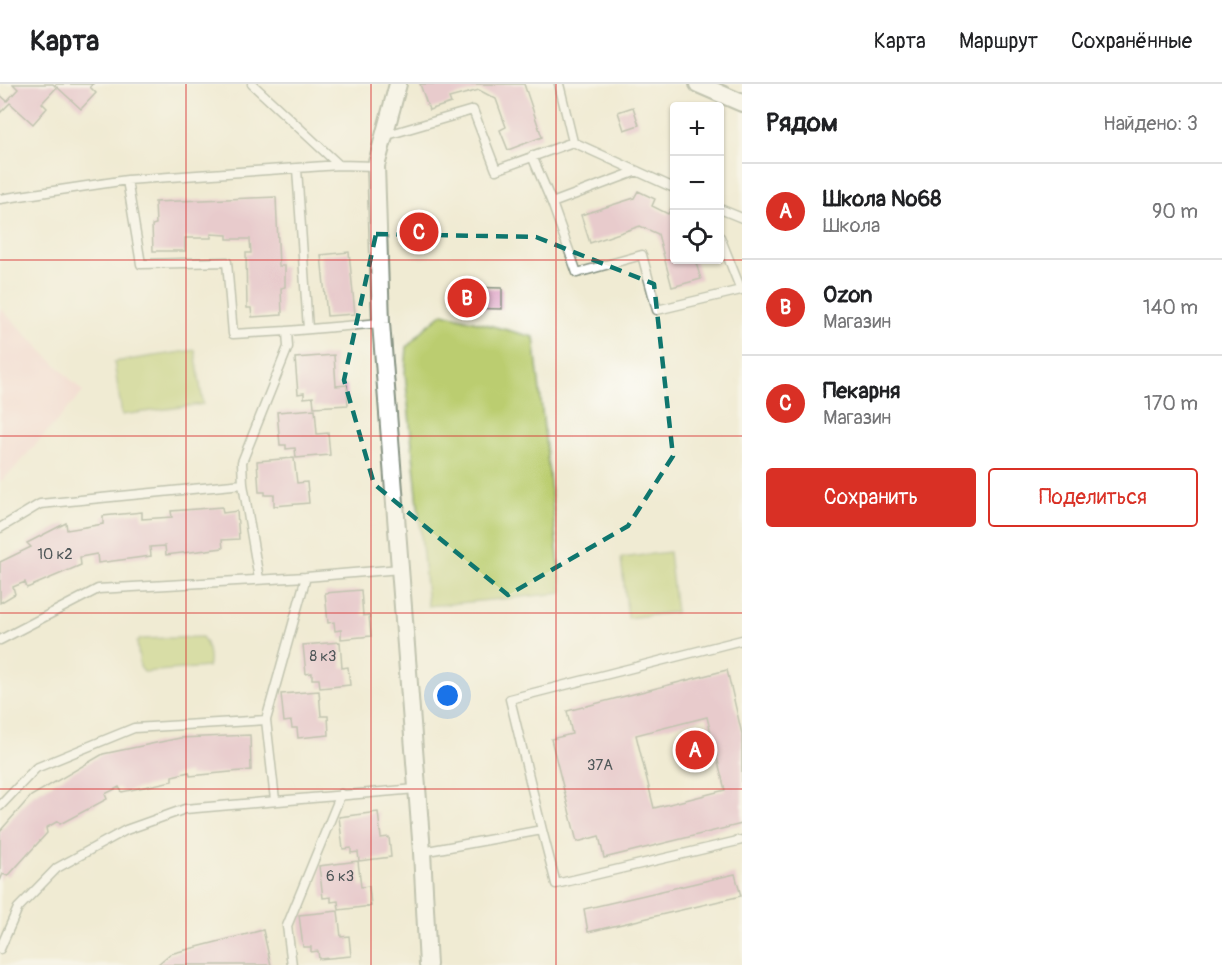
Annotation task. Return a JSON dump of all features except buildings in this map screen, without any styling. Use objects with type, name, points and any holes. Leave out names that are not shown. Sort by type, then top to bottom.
[{"type":"street","points":[[398,84],[382,136],[376,165],[381,323],[422,852],[428,965]]},
{"type":"street","points":[[706,86],[742,103]]},
{"type":"lane","points":[[252,84],[339,165]]},
{"type":"lane","points":[[559,84],[573,142]]},
{"type":"lane","points":[[382,136],[473,110],[496,170],[573,142],[670,186]]},
{"type":"lane","points":[[532,156],[577,273],[642,255],[657,310],[741,291],[724,247]]},
{"type":"lane","points":[[0,199],[127,180],[339,165],[376,165]]},
{"type":"lane","points":[[297,169],[308,329]]},
{"type":"lane","points":[[552,203],[637,171]]},
{"type":"lane","points":[[127,180],[141,264],[227,262],[233,334],[381,323]]},
{"type":"lane","points":[[722,210],[742,218]]},
{"type":"lane","points":[[259,579],[243,484],[242,462],[288,347],[287,331]]},
{"type":"lane","points":[[0,528],[40,504],[243,484]]},
{"type":"lane","points":[[0,640],[98,589],[306,577],[401,568]]},
{"type":"lane","points":[[274,800],[266,720],[306,577]]},
{"type":"lane","points":[[742,640],[510,699],[556,884],[742,840]]},
{"type":"lane","points":[[0,806],[36,768],[134,728],[266,720]]},
{"type":"lane","points":[[0,949],[18,908],[57,868],[126,830],[185,809],[416,789]]},
{"type":"lane","points":[[292,965],[287,926],[341,794]]},
{"type":"lane","points":[[422,852],[542,830]]},
{"type":"highlighted area","points":[[376,234],[536,237],[654,284],[673,456],[628,526],[508,595],[374,484],[344,380]]},
{"type":"shaded area","points":[[0,308],[83,392],[0,482]]},
{"type":"green space","points":[[443,313],[534,337],[562,593],[428,606],[405,373],[407,347]]},
{"type":"green space","points":[[195,350],[203,404],[122,415],[114,362]]},
{"type":"green space","points":[[669,552],[676,612],[628,618],[621,558]]},
{"type":"green space","points":[[202,637],[208,652],[208,667],[144,672],[140,667],[137,642],[140,639]]},
{"type":"place","name":"Пекарня","points":[[419,232]]},
{"type":"place","name":"Ozon","points":[[467,298]]},
{"type":"place","name":"Школа №68","points":[[695,750]]}]
